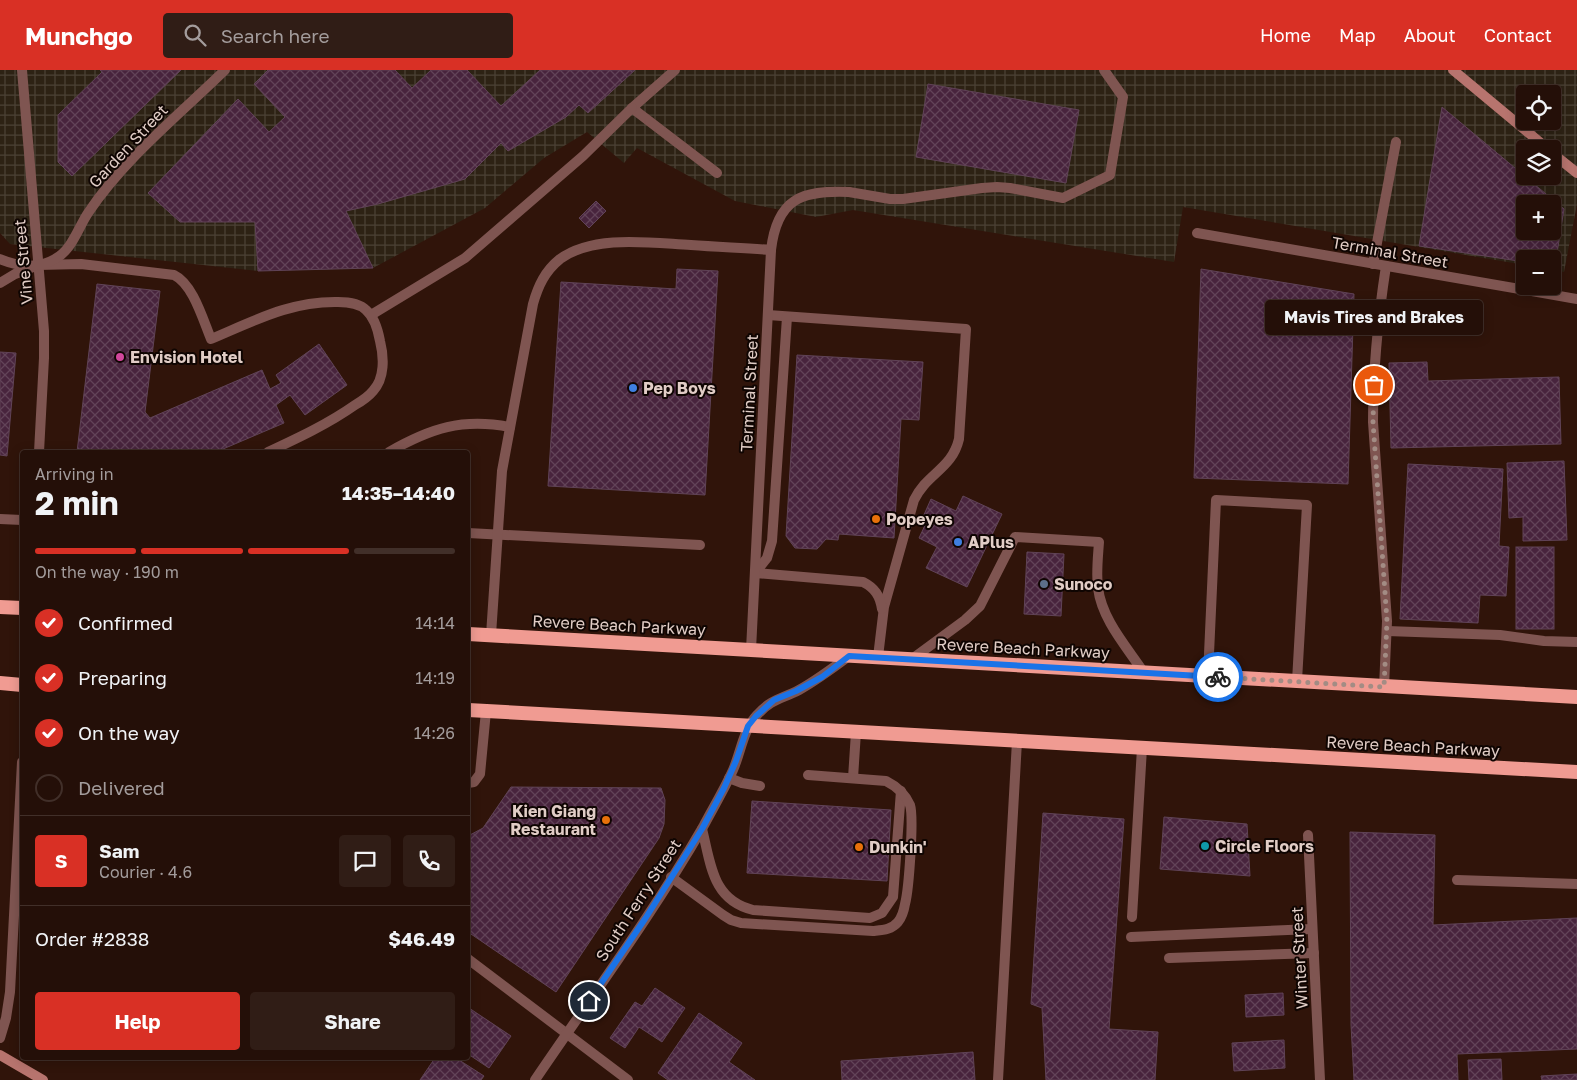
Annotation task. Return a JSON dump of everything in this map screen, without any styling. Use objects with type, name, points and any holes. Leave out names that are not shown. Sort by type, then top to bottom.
[{"type":"highway","points":[[0,607],[20,608]]},
{"type":"highway","name":"Revere Beach Parkway","points":[[470,634],[1577,697]]},
{"type":"highway","points":[[0,684],[20,685]]},
{"type":"highway","name":"Revere Beach Parkway","points":[[470,710],[1577,772]]},
{"type":"main road","points":[[1453,70],[1537,140]]},
{"type":"main road","points":[[1561,160],[1577,173]]},
{"type":"main road","points":[[0,1055],[28,1076],[43,1080]]},
{"type":"street","name":"Vine Street","points":[[22,70],[44,345],[39,450]]},
{"type":"street","name":"Garden Street","points":[[0,283],[15,274],[48,263],[64,252],[88,213],[130,161],[225,70]]},
{"type":"street","points":[[371,315],[465,258],[582,156],[675,70]]},
{"type":"street","name":"Terminal Street","points":[[751,650],[771,250],[775,224],[786,207],[796,200],[816,194],[849,192],[903,199],[997,187],[1063,198],[1110,175],[1123,97],[1104,70]]},
{"type":"street","points":[[632,108],[717,173]]},
{"type":"street","points":[[1374,264],[1396,142]]},
{"type":"street","name":"Terminal Street","points":[[1197,233],[1577,299]]},
{"type":"street","points":[[491,635],[502,471],[537,290],[551,267],[562,258],[589,247],[619,242],[771,250]]},
{"type":"street","points":[[0,259],[18,265],[81,264],[174,275],[181,278],[191,292],[211,339],[286,308],[301,304],[344,302],[365,308],[371,315],[380,339],[382,352],[380,382],[370,395],[348,410],[310,432],[272,450]]},
{"type":"street","points":[[1384,687],[1386,631],[1373,408],[1378,323],[1386,266]]},
{"type":"street","points":[[768,315],[966,329],[959,439],[956,449],[944,466],[927,480],[920,488],[914,500],[882,616],[878,657]]},
{"type":"street","points":[[755,573],[767,558],[772,541],[787,316]]},
{"type":"street","points":[[393,450],[420,436],[447,427],[480,423],[510,427]]},
{"type":"street","points":[[1208,676],[1216,500],[1307,505],[1298,681]]},
{"type":"street","points":[[0,519],[20,520]]},
{"type":"street","points":[[470,533],[700,545]]},
{"type":"street","points":[[912,659],[965,620],[980,606],[1015,537],[1099,542],[1098,587],[1102,607],[1144,673]]},
{"type":"street","points":[[755,573],[863,582],[870,585],[879,595],[882,616]]},
{"type":"street","points":[[1386,631],[1500,635],[1544,641],[1577,642]]},
{"type":"street","points":[[748,726],[774,700],[822,677],[849,656]]},
{"type":"street","points":[[470,783],[474,782],[480,774],[486,711]]},
{"type":"street","name":"South Ferry Street","points":[[535,1080],[645,919],[702,829],[729,778],[748,726]]},
{"type":"street","points":[[853,778],[856,732]]},
{"type":"street","points":[[998,1080],[998,1052],[1017,741]]},
{"type":"street","points":[[1132,917],[1142,748]]},
{"type":"street","points":[[672,877],[731,920],[762,924],[874,931],[893,927],[902,914],[905,903],[912,818],[910,805],[901,791],[886,781],[808,775]]},
{"type":"street","points":[[729,778],[742,783],[760,786]]},
{"type":"street","points":[[702,829],[718,884],[726,897],[738,906],[753,910],[870,918],[882,913],[893,897],[901,791]]},
{"type":"street","name":"Winter Street","points":[[1308,835],[1320,1080]]},
{"type":"street","points":[[0,1038],[9,1005],[19,896],[20,851]]},
{"type":"street","points":[[1457,880],[1577,884]]},
{"type":"street","points":[[1131,937],[1312,928]]},
{"type":"street","points":[[1168,958],[1314,953]]},
{"type":"street","points":[[470,961],[628,1080]]},
{"type":"shaded area","points":[[0,70],[1577,70],[1577,204],[1564,272],[1561,271],[1561,250],[1516,250],[1516,263],[1183,207],[1174,262],[853,210],[816,217],[735,201],[637,148],[624,163],[587,132],[544,158],[485,208],[373,268],[258,271],[10,244],[0,233]]},
{"type":"building","points":[[100,70],[181,70],[72,176],[58,162],[58,115],[102,72]]},
{"type":"building","points":[[268,70],[395,70],[412,88],[431,70],[467,70],[501,106],[540,70],[635,70],[588,113],[579,105],[566,117],[508,151],[501,143],[465,179],[378,204],[346,211],[373,268],[258,271],[255,222],[180,222],[148,193],[238,99],[269,132],[285,117],[254,84]]},
{"type":"building","points":[[928,84],[1079,110],[1066,183],[916,157]]},
{"type":"building","points":[[1442,107],[1516,169],[1516,185],[1535,185],[1547,195],[1516,195],[1516,240],[1559,240],[1558,250],[1516,250],[1516,261],[1419,246]]},
{"type":"building","points":[[596,201],[606,211],[589,228],[579,218]]},
{"type":"building","points":[[1561,206],[1564,209],[1561,228]]},
{"type":"building","name":"Pep Boys","points":[[677,269],[718,271],[705,495],[548,486],[561,282],[676,289]]},
{"type":"building","points":[[1201,269],[1354,294],[1348,484],[1194,478]]},
{"type":"building","name":"Envision Hotel","points":[[97,284],[160,291],[145,412],[150,418],[262,370],[270,389],[281,383],[276,375],[319,344],[347,385],[305,415],[290,395],[276,405],[284,423],[221,450],[77,450]]},
{"type":"building","points":[[0,352],[16,353],[7,456],[0,455]]},
{"type":"building","points":[[797,355],[923,362],[919,420],[901,419],[894,538],[839,534],[838,540],[826,539],[817,549],[795,548],[786,536]]},
{"type":"building","points":[[1427,362],[1428,381],[1559,377],[1561,444],[1391,448],[1389,363]]},
{"type":"building","points":[[1564,461],[1567,540],[1523,541],[1523,517],[1509,518],[1507,463]]},
{"type":"building","points":[[1408,464],[1503,469],[1499,546],[1509,547],[1506,596],[1480,595],[1478,623],[1400,619]]},
{"type":"building","name":"APlus","points":[[963,496],[1002,514],[967,587],[926,568],[937,547],[919,538],[928,519],[923,517],[931,499],[956,511]]},
{"type":"building","points":[[1516,547],[1554,547],[1554,629],[1516,629]]},
{"type":"building","name":"Sunoco","points":[[1027,552],[1064,554],[1061,616],[1024,614]]},
{"type":"building","points":[[511,787],[661,788],[665,800],[664,824],[659,838],[556,992],[470,933],[470,835],[483,828]]},
{"type":"building","points":[[752,801],[891,810],[887,881],[747,873]]},
{"type":"building","points":[[1043,813],[1124,819],[1109,1029],[1158,1032],[1155,1080],[1046,1080],[1042,1008],[1031,1004]]},
{"type":"building","name":"Circle Floors","points":[[1164,817],[1247,824],[1250,876],[1160,869]]},
{"type":"building","points":[[1350,832],[1435,835],[1433,925],[1577,918],[1577,1049],[1457,1054],[1458,1080],[1354,1080],[1351,1025]]},
{"type":"building","points":[[655,988],[685,1008],[662,1042],[639,1027],[625,1048],[610,1038],[635,1002],[642,1006]]},
{"type":"building","points":[[1283,993],[1284,1015],[1246,1017],[1245,995]]},
{"type":"building","points":[[470,1009],[511,1036],[489,1068],[470,1055]]},
{"type":"building","points":[[699,1013],[742,1043],[729,1062],[755,1080],[668,1080],[658,1073]]},
{"type":"building","points":[[1284,1040],[1285,1068],[1234,1071],[1232,1043]]},
{"type":"building","points":[[973,1052],[975,1080],[842,1080],[841,1061]]},
{"type":"building","points":[[1501,1059],[1502,1080],[1469,1080],[1468,1060]]},
{"type":"building","points":[[434,1060],[459,1060],[484,1076],[481,1080],[420,1080]]},
{"type":"building","points":[[1577,1074],[1577,1080],[1542,1080],[1541,1076]]},
{"type":"way so far","points":[[1218,677],[1384,687],[1387,621],[1373,422],[1374,385]]},
{"type":"place","name":"Envision Hotel","points":[[120,357]]},
{"type":"place","name":"Mavis Tires and Brakes","points":[[1374,385]]},
{"type":"place","name":"Pep Boys","points":[[633,388]]},
{"type":"place","name":"Popeyes","points":[[876,519]]},
{"type":"place","name":"APlus","points":[[958,542]]},
{"type":"place","name":"Sunoco","points":[[1044,584]]},
{"type":"place","name":"Kien Giang Restaurant","points":[[606,820]]},
{"type":"place","name":"Circle Floors","points":[[1205,846]]},
{"type":"place","name":"Dunkin'","points":[[859,847]]},
{"type":"route","points":[[589,1001],[645,919],[702,829],[724,788],[748,726],[774,700],[822,677],[849,656],[1218,677]]}]
